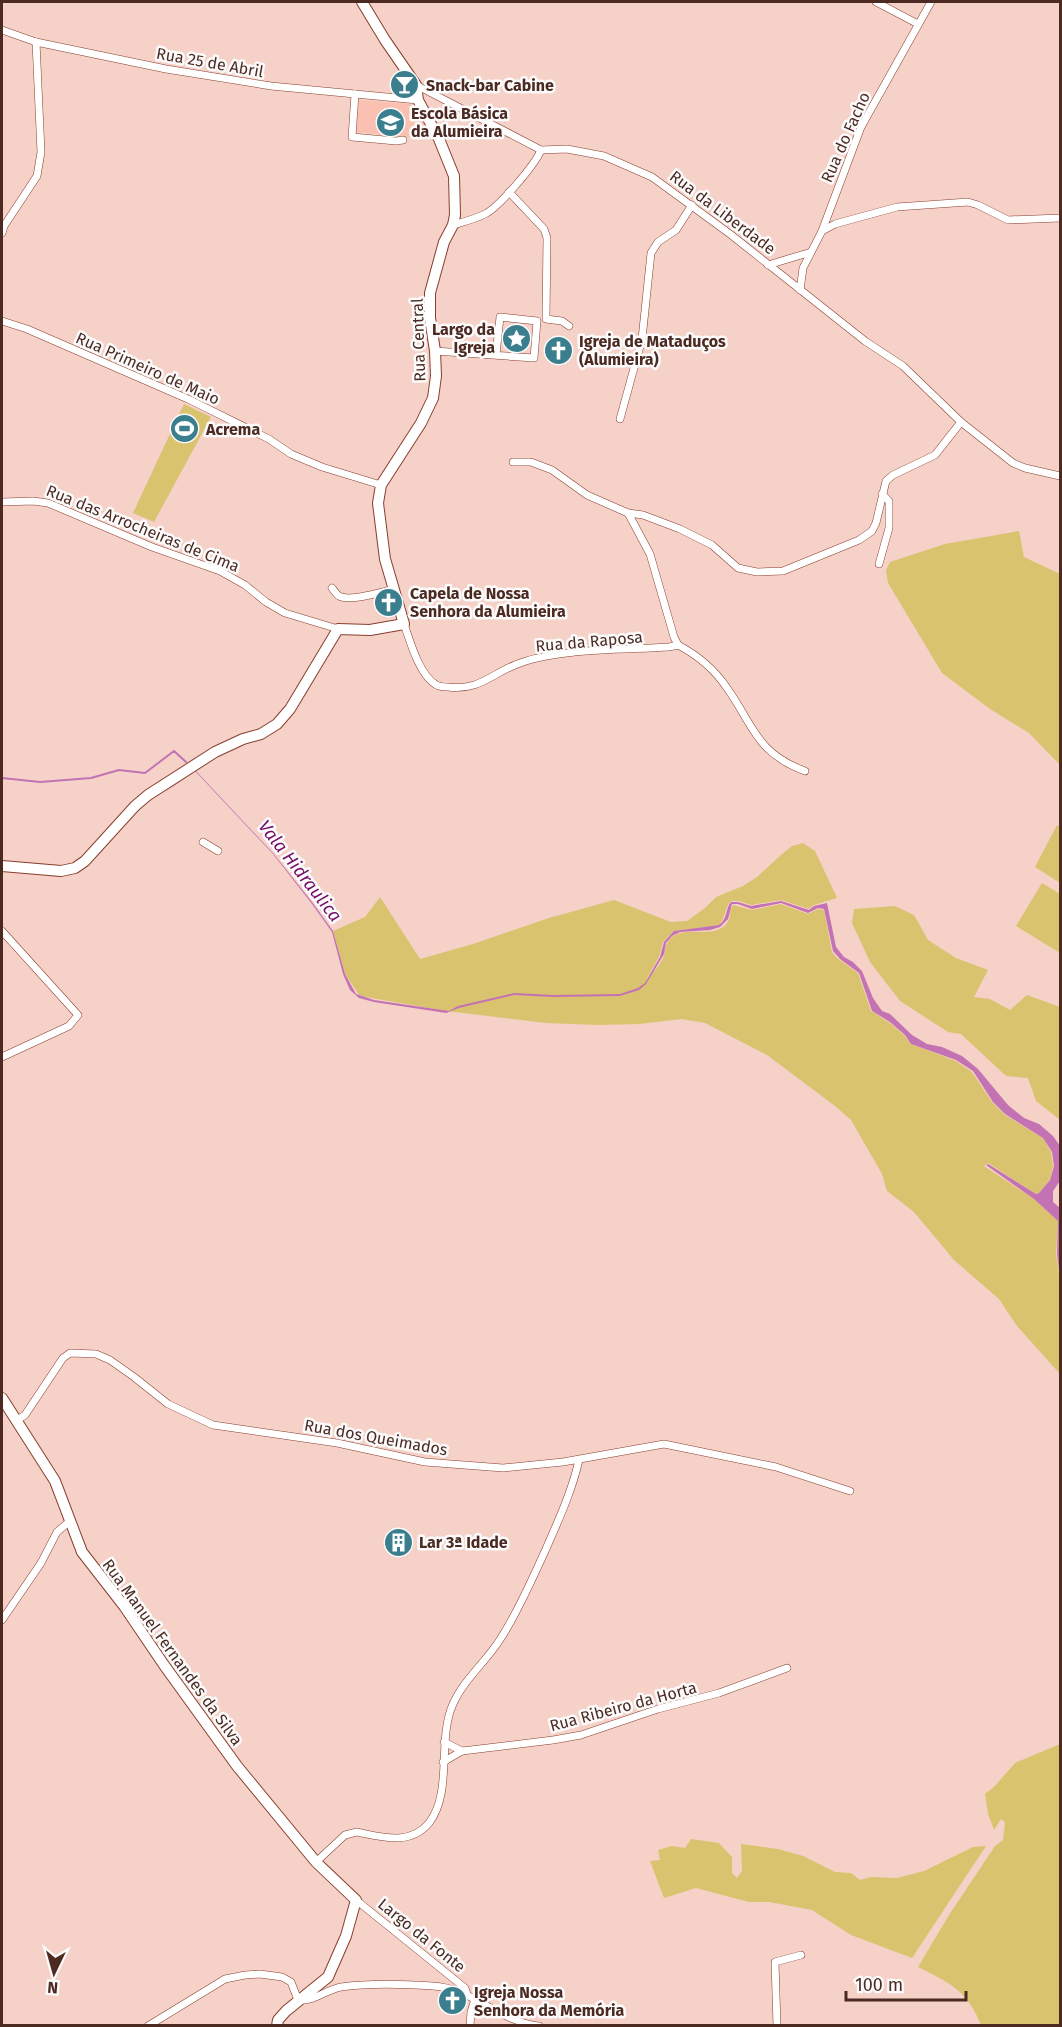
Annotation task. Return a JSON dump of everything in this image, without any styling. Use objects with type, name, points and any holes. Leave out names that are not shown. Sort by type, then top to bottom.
[{"type":"street","name":"Rua da Liberdade","points":[[362,2],[416,85],[541,150],[567,149],[604,156],[652,177],[692,205],[865,341],[903,366],[961,422],[1013,464],[1060,476]]},
{"type":"street","points":[[876,2],[918,24]]},
{"type":"street","name":"Rua do Facho","points":[[801,290],[802,268],[808,253],[822,231],[861,127],[931,2]]},
{"type":"street","name":"Rua 25 de Abril","points":[[2,30],[36,42],[178,71],[271,86],[418,100]]},
{"type":"street","points":[[2,233],[4,226],[37,176],[41,152],[36,42]]},
{"type":"street","name":"Rua Central","points":[[405,624],[385,559],[378,503],[381,485],[421,423],[433,398],[436,376],[430,318],[430,293],[444,242],[453,225],[455,215],[454,176],[418,100],[416,85]]},
{"type":"street","points":[[355,94],[352,137],[403,140]]},
{"type":"street","points":[[453,225],[487,213],[509,192],[541,150]]},
{"type":"street","points":[[509,192],[544,229],[547,238],[546,319]]},
{"type":"street","points":[[822,231],[835,224],[897,207],[968,202],[1008,220],[1060,218]]},
{"type":"street","points":[[620,419],[642,339],[651,253],[658,242],[676,230],[692,205]]},
{"type":"street","points":[[768,265],[808,253]]},
{"type":"street","points":[[496,355],[500,317],[562,321],[568,326]]},
{"type":"street","name":"Rua Primeiro de Maio","points":[[2,321],[27,329],[188,399],[269,439],[301,458],[322,467],[381,485]]},
{"type":"street","points":[[435,351],[534,358],[537,321]]},
{"type":"street","points":[[513,462],[531,462],[552,470],[587,495],[628,513],[643,515],[712,545],[738,568],[757,572],[783,571],[859,540],[872,531],[886,481],[935,455],[961,422]]},
{"type":"street","points":[[879,564],[889,528],[889,501],[882,494]]},
{"type":"street","name":"Rua das Arrocheiras de Cima","points":[[2,502],[48,503],[152,547],[220,572],[245,585],[266,602],[285,613],[338,629],[370,630],[405,624]]},
{"type":"street","points":[[628,513],[650,554],[678,645],[690,651],[710,668],[726,686],[764,746],[785,763],[805,771]]},
{"type":"street","points":[[332,588],[338,595],[345,598],[394,589]]},
{"type":"street","name":"Rua da Raposa","points":[[405,624],[413,651],[426,676],[436,686],[462,689],[484,682],[514,665],[534,658],[678,645]]},
{"type":"street","points":[[2,866],[49,871],[75,868],[85,861],[135,806],[148,795],[214,752],[261,734],[277,724],[290,709],[338,629]]},
{"type":"street","points":[[203,842],[219,851]]},
{"type":"street","points":[[2,931],[78,1015],[69,1026],[2,1057]]},
{"type":"street","name":"Rua dos Queimados","points":[[16,1421],[25,1415],[63,1358],[70,1353],[84,1352],[110,1360],[168,1404],[187,1415],[213,1425],[337,1443],[425,1462],[503,1468],[579,1460],[664,1444],[776,1467],[850,1491]]},
{"type":"street","name":"Rua Manuel Fernandes da Silva","points":[[2,1398],[55,1481],[82,1552],[124,1606],[224,1748],[316,1862],[356,1900]]},
{"type":"street","points":[[316,1862],[345,1835],[357,1832],[399,1839],[409,1837],[429,1822],[436,1811],[441,1793],[444,1742],[456,1697],[501,1639],[523,1600],[574,1484],[579,1460]]},
{"type":"street","points":[[2,1620],[41,1563],[57,1532],[70,1521]]},
{"type":"street","name":"Rua Ribeiro da Horta","points":[[443,1762],[462,1751],[581,1735],[658,1709],[719,1693],[787,1668]]},
{"type":"street","points":[[444,1742],[462,1751]]},
{"type":"street","points":[[277,2025],[286,2011],[328,1977],[346,1936],[356,1900]]},
{"type":"street","name":"Largo da Fonte","points":[[356,1900],[465,1988],[467,1994]]},
{"type":"street","points":[[777,2025],[775,1962],[801,1955]]},
{"type":"street","points":[[148,2025],[225,1979],[245,1975],[260,1974],[282,1977],[291,1982],[298,2000]]},
{"type":"street","points":[[298,2000],[307,2001],[338,1988],[359,1985],[435,1986],[467,1994],[516,2021],[539,2025]]},
{"type":"street","points":[[470,2025],[475,1999]]},
{"type":"shaded area","name":"Escola Básica da Alumieira","points":[[359,100],[411,104],[427,128],[427,134],[431,135],[430,139],[355,132]]},
{"type":"shaded area","points":[[184,404],[211,417],[154,522],[133,513]]},
{"type":"shaded area","points":[[1019,531],[1024,557],[1060,574],[1060,765],[1029,733],[990,709],[942,673],[888,583],[886,570],[890,562],[945,544]]},
{"type":"shaded area","points":[[195,770],[273,853],[312,902],[333,931],[345,974],[356,994],[374,1000],[449,1011],[458,1006],[514,993],[620,994],[645,983],[660,957],[664,942],[674,931],[719,925],[724,920],[731,902],[751,906],[781,901],[809,910],[814,906],[827,903],[836,947],[844,957],[862,971],[873,998],[882,1011],[890,1014],[912,1035],[927,1044],[942,1047],[962,1056],[978,1069],[1008,1105],[1024,1118],[1039,1124],[1053,1136],[1060,1146],[1060,1181],[1053,1191],[1053,1202],[1060,1208],[1060,1278],[1057,1254],[1058,1221],[1034,1199],[986,1165],[988,1164],[1036,1194],[1050,1180],[1054,1166],[1052,1152],[1043,1138],[1005,1114],[993,1102],[973,1071],[956,1060],[911,1044],[905,1035],[890,1022],[872,1011],[859,973],[833,951],[824,909],[818,908],[808,913],[781,903],[752,909],[732,904],[728,919],[720,927],[680,932],[672,936],[666,943],[664,954],[646,984],[639,990],[620,996],[514,995],[446,1013],[374,1002],[359,998],[350,990],[343,974],[332,932],[273,854],[195,771],[161,795]]},
{"type":"shaded area","points":[[1057,825],[1060,828],[1060,883],[1035,867]]},
{"type":"shaded area","points":[[803,843],[815,851],[837,898],[814,905],[809,909],[781,900],[751,905],[731,901],[719,925],[674,931],[663,942],[659,957],[646,980],[661,961],[672,937],[685,932],[708,932],[722,928],[728,921],[733,905],[752,910],[781,904],[808,914],[818,909],[824,910],[832,952],[858,973],[871,1011],[890,1023],[911,1044],[956,1061],[972,1072],[992,1102],[1005,1115],[1043,1138],[1051,1152],[1053,1166],[1050,1179],[1036,1194],[988,1163],[984,1166],[1034,1199],[1058,1221],[1056,1254],[1060,1280],[1060,1374],[1017,1326],[999,1299],[954,1260],[914,1212],[887,1191],[882,1174],[851,1120],[767,1055],[705,1023],[681,1019],[640,1024],[546,1023],[446,1011],[360,996],[345,974],[333,931],[365,917],[380,897],[420,959],[614,900],[671,922],[687,921],[716,897],[743,886],[757,877],[792,846]]},
{"type":"shaded area","points":[[1042,883],[1060,894],[1060,953],[1016,926]]},
{"type":"shaded area","points":[[895,906],[914,915],[928,940],[956,958],[988,970],[974,997],[990,999],[1010,1010],[1027,995],[1060,1007],[1060,1120],[1036,1101],[1028,1078],[1006,1076],[961,1034],[948,1032],[900,1001],[870,962],[852,923],[854,909]]},
{"type":"shaded area","points":[[1060,1744],[1060,2025],[981,2025],[970,2003],[963,1995],[948,1983],[918,1967],[995,1846],[1003,1840],[1005,1822],[1001,1819],[994,1830],[988,1814],[985,1794],[1015,1763]]},
{"type":"shaded area","points":[[691,1839],[719,1843],[732,1857],[732,1873],[737,1878],[742,1871],[741,1844],[778,1849],[803,1856],[835,1872],[851,1873],[860,1880],[871,1877],[897,1878],[924,1871],[973,1847],[986,1846],[912,1958],[851,1935],[812,1910],[769,1902],[749,1902],[696,1888],[664,1898],[650,1861],[660,1860],[658,1850],[672,1846],[685,1848]]},
{"type":"waterway","name":"Vala Hidraulica","points":[[2,778],[40,782],[91,778],[119,770],[145,773],[174,751],[186,762]]},
{"type":"place","name":"Snack-bar Cabine","points":[[405,85]]},
{"type":"place","name":"Escola Básica da Alumieira","points":[[390,122]]},
{"type":"place","name":"Largo da Igreja","points":[[516,338]]},
{"type":"place","name":"Igreja de Mataduços (Alumieira)","points":[[558,350]]},
{"type":"place","name":"Acrema","points":[[185,429]]},
{"type":"place","name":"Capela de Nossa Senhora da Alumieira","points":[[389,602]]},
{"type":"place","name":"Lar 3ª Idade","points":[[398,1542]]},
{"type":"place","name":"Igreja Nossa Senhora da Memória","points":[[453,2001]]}]
